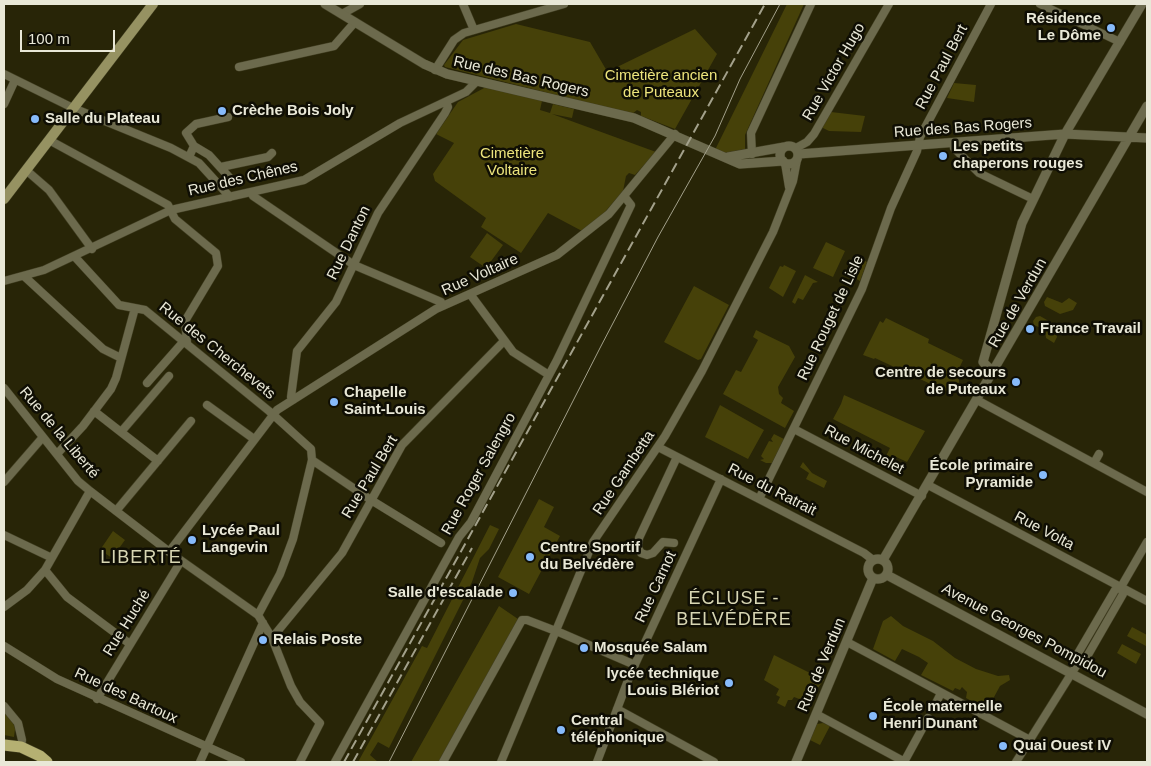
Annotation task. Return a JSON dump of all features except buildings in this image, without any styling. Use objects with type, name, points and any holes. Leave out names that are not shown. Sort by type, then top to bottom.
[{"type":"main road","points":[[6,193],[26,170],[153,4]]},
{"type":"main road","points":[[4,746],[21,748],[40,756],[47,762]]},
{"type":"street","name":"Rue des Bas Rogers","points":[[325,4],[435,70],[634,118],[675,134],[740,164],[784,162]]},
{"type":"street","points":[[342,14],[360,4]]},
{"type":"street","points":[[463,4],[474,30]]},
{"type":"street","points":[[435,70],[454,40],[474,30],[564,4]]},
{"type":"street","points":[[752,154],[751,133],[811,4]]},
{"type":"street","name":"Rue Victor Hugo","points":[[797,154],[814,134],[889,4]]},
{"type":"street","name":"Rue Paul Bert","points":[[919,144],[920,137],[991,4]]},
{"type":"street","points":[[1040,4],[1120,42]]},
{"type":"street","points":[[993,372],[983,362],[1022,222],[1065,134],[1142,4]]},
{"type":"street","points":[[238,67],[334,46],[355,22]]},
{"type":"street","points":[[4,74],[73,108],[143,135],[199,162],[230,197]]},
{"type":"street","points":[[4,104],[15,80]]},
{"type":"street","name":"Rue des Chênes","points":[[4,281],[25,277],[75,257],[171,210],[304,180],[400,123],[472,88],[477,81]]},
{"type":"street","name":"Rue Danton","points":[[293,400],[291,397],[297,351],[336,302],[378,213],[445,114],[448,107],[446,102]]},
{"type":"street","name":"Rue de Verdun","points":[[883,560],[922,496],[1147,106]]},
{"type":"street","points":[[228,117],[196,124],[186,132],[194,146],[222,166],[230,177]]},
{"type":"street","name":"Rue Voltaire","points":[[272,414],[443,306],[557,255],[600,223],[675,134]]},
{"type":"street","name":"Rue des Bas Rogers","points":[[797,154],[1065,134],[1147,138]]},
{"type":"street","points":[[49,140],[164,203],[171,210],[175,219],[214,250],[218,258],[218,266],[185,321],[186,342],[147,383]]},
{"type":"street","points":[[953,142],[954,148],[979,173],[1033,199]]},
{"type":"street","name":"Rue Rouget de Lisle","points":[[759,499],[862,289],[891,208],[919,144]]},
{"type":"street","points":[[788,145],[797,154],[793,163],[784,162],[780,155],[784,147],[788,145]]},
{"type":"street","points":[[189,157],[194,146]]},
{"type":"street","name":"Rue des Bas Rogers","points":[[720,156],[732,158],[784,147]]},
{"type":"street","points":[[222,166],[268,157],[272,153]]},
{"type":"street","name":"Rue Gambetta","points":[[501,762],[557,632],[593,542],[658,447],[702,370],[773,232],[793,181],[797,154]]},
{"type":"street","name":"Rue Gambetta","points":[[784,162],[789,186],[784,206]]},
{"type":"street","points":[[26,170],[49,190],[92,249]]},
{"type":"street","points":[[251,192],[253,196],[354,265],[440,302],[443,306]]},
{"type":"street","name":"Rue Roger Salengro","points":[[335,762],[459,537],[470,522],[592,291],[631,205],[624,196]]},
{"type":"street","name":"Rue des Cherchevets","points":[[75,257],[119,305],[145,310],[272,414],[311,449],[312,460]]},
{"type":"street","points":[[25,277],[103,348],[121,358]]},
{"type":"street","points":[[470,294],[504,341],[519,357],[548,375]]},
{"type":"street","points":[[57,454],[111,389],[135,308]]},
{"type":"street","name":"Rue Paul Bert","points":[[272,638],[342,553],[402,445],[504,341]]},
{"type":"street","points":[[121,432],[169,376]]},
{"type":"street","name":"Rue de la Liberté","points":[[4,388],[78,481],[181,561],[258,614],[272,638],[291,686],[300,702],[320,723],[300,762]]},
{"type":"street","points":[[977,400],[1147,492]]},
{"type":"street","points":[[207,404],[254,439]]},
{"type":"street","points":[[94,411],[158,460]]},
{"type":"street","points":[[169,552],[272,414]]},
{"type":"street","points":[[116,511],[190,421]]},
{"type":"street","name":"Rue Michelet","points":[[794,429],[922,496]]},
{"type":"street","points":[[4,482],[43,436]]},
{"type":"street","name":"Rue du Ratrait","points":[[658,447],[864,553],[873,560]]},
{"type":"street","points":[[1094,463],[1099,454]]},
{"type":"street","points":[[677,457],[639,538],[638,548],[641,553],[647,555],[653,553],[663,542],[681,546]]},
{"type":"street","points":[[258,614],[283,568],[299,518],[312,460],[371,500],[441,543]]},
{"type":"street","name":"Rue Carnot","points":[[597,762],[681,546],[721,479]]},
{"type":"street","name":"Rue Volta","points":[[928,485],[1147,602]]},
{"type":"street","points":[[4,607],[27,590],[45,570],[50,558],[90,491]]},
{"type":"street","points":[[4,535],[50,558]]},
{"type":"street","points":[[1016,762],[1078,663],[1085,660],[1123,594],[1121,587],[1147,542]]},
{"type":"street","points":[[873,560],[883,560],[888,567],[886,575],[881,579],[873,578]]},
{"type":"street","name":"Rue de Verdun","points":[[796,762],[873,578],[868,569],[873,560]]},
{"type":"street","name":"Rue Huché","points":[[97,699],[181,561]]},
{"type":"street","points":[[45,570],[67,597],[130,644]]},
{"type":"street","name":"Avenue Georges Pompidou","points":[[886,575],[1147,714]]},
{"type":"street","points":[[443,762],[522,620],[527,620],[635,665]]},
{"type":"street","points":[[200,762],[263,623]]},
{"type":"street","points":[[847,642],[1030,740]]},
{"type":"street","name":"Rue des Bartoux","points":[[4,646],[57,679],[97,699],[241,762]]},
{"type":"street","points":[[934,707],[941,693]]},
{"type":"street","points":[[4,706],[18,723],[22,740],[21,748]]},
{"type":"street","points":[[617,710],[714,762]]},
{"type":"street","points":[[816,714],[904,762],[928,718]]},
{"type":"green space","points":[[787,4],[804,4],[745,135],[745,149],[730,152],[729,154],[715,150]]},
{"type":"green space","name":"Cimetière ancien de Puteaux","points":[[516,24],[590,42],[611,78],[617,67],[695,29],[717,54],[675,129],[641,116],[641,112],[637,110],[632,114],[445,67],[444,65],[463,40]]},
{"type":"green space","points":[[954,83],[976,85],[974,102],[947,98]]},
{"type":"green space","name":"Cimetière Voltaire","points":[[486,87],[542,101],[540,110],[550,113],[553,104],[574,109],[572,118],[552,114],[656,152],[635,175],[629,173],[626,176],[623,191],[598,220],[582,231],[548,213],[521,253],[481,227],[486,218],[435,181],[433,174],[454,143],[436,134],[458,102]]},
{"type":"green space","points":[[831,112],[865,116],[861,132],[829,131],[821,127]]},
{"type":"green space","points":[[487,233],[503,245],[486,268],[470,257]]},
{"type":"green space","points":[[826,242],[845,251],[833,277],[813,268]]},
{"type":"green space","points":[[859,258],[867,262],[860,281],[851,276]]},
{"type":"green space","points":[[784,265],[796,271],[783,297],[769,288],[780,266],[783,267]]},
{"type":"green space","points":[[805,275],[818,282],[813,283],[803,300],[798,298],[795,304],[792,302]]},
{"type":"green space","points":[[694,286],[729,305],[701,359],[698,360],[664,342]]},
{"type":"green space","points":[[1047,297],[1062,303],[1069,298],[1077,303],[1073,310],[1060,314],[1045,306],[1044,302]]},
{"type":"green space","points":[[1040,316],[1054,324],[1057,337],[1054,343],[1046,338],[1045,330],[1034,325],[1033,321],[1036,317]]},
{"type":"green space","points":[[886,318],[929,339],[928,343],[963,360],[956,375],[959,377],[959,382],[952,394],[875,358],[863,355],[880,321],[883,323]]},
{"type":"green space","points":[[756,330],[789,346],[795,357],[778,387],[779,394],[783,398],[781,403],[794,411],[785,428],[723,394],[736,370],[741,372],[758,340],[753,337]]},
{"type":"green space","points":[[844,395],[925,431],[907,462],[892,455],[888,463],[884,460],[890,448],[833,419]]},
{"type":"green space","points":[[720,405],[764,430],[748,459],[705,437]]},
{"type":"green space","points":[[774,434],[784,439],[772,463],[766,463],[760,460],[764,459],[761,456],[769,441],[773,442],[771,439]]},
{"type":"green space","points":[[803,462],[812,473],[827,481],[824,488],[806,479],[809,473],[800,467]]},
{"type":"green space","name":"Centre Sportif du Belvédère","points":[[539,499],[554,507],[544,527],[560,536],[529,594],[498,577]]},
{"type":"green space","points":[[490,525],[499,529],[489,549],[480,558],[472,582],[389,748],[378,742],[370,755],[378,762],[358,762],[422,646],[427,648]]},
{"type":"green space","points":[[113,531],[125,540],[112,558],[100,550]]},
{"type":"green space","points":[[499,606],[518,619],[439,762],[411,762]]},
{"type":"green space","points":[[891,616],[903,626],[933,641],[955,658],[976,669],[998,676],[1009,675],[1010,680],[1000,686],[987,710],[966,698],[967,692],[962,687],[960,690],[955,688],[953,691],[921,675],[928,663],[919,657],[902,649],[895,661],[873,649],[883,621]]},
{"type":"green space","points":[[1132,627],[1147,635],[1146,646],[1127,636]]},
{"type":"green space","points":[[1122,644],[1141,654],[1136,664],[1117,653]]},
{"type":"green space","points":[[774,655],[824,680],[807,702],[794,697],[792,700],[788,700],[785,707],[777,703],[780,697],[776,695],[779,689],[764,680]]},
{"type":"green space","points":[[4,711],[12,719],[15,729],[14,737],[4,735]]},
{"type":"green space","points":[[823,723],[830,726],[820,745],[810,740],[817,724]]},
{"type":"tram line","points":[[389,762],[600,348],[658,237],[715,136],[740,79],[780,4]]},
{"type":"railway","points":[[344,762],[765,4]]},
{"type":"railway","points":[[353,762],[472,548]]},
{"type":"place","name":"Résidence Le Dôme","points":[[1111,28]]},
{"type":"place","name":"Crèche Bois Joly","points":[[222,111]]},
{"type":"place","name":"Salle du Plateau","points":[[35,119]]},
{"type":"place","name":"Les petits chaperons rouges","points":[[943,156]]},
{"type":"place","name":"France Travail","points":[[1030,329]]},
{"type":"place","name":"Centre de secours de Puteaux","points":[[1016,382]]},
{"type":"place","name":"Chapelle Saint-Louis","points":[[334,402]]},
{"type":"place","name":"École primaire Pyramide","points":[[1043,475]]},
{"type":"place","name":"Lycée Paul Langevin","points":[[192,540]]},
{"type":"place","name":"Centre Sportif du Belvédère","points":[[530,557]]},
{"type":"place","name":"Salle d'escalade","points":[[513,593]]},
{"type":"place","name":"Relais Poste","points":[[263,640]]},
{"type":"place","name":"Mosquée Salam","points":[[584,648]]},
{"type":"place","name":"lycée technique Louis Blériot","points":[[729,683]]},
{"type":"place","name":"École maternelle Henri Dunant","points":[[873,716]]},
{"type":"place","name":"Central téléphonique","points":[[561,730]]},
{"type":"place","name":"Quai Ouest IV","points":[[1003,746]]},
{"type":"district","name":"LIBERTÉ","points":[[141,558]]},
{"type":"district","name":"ÉCLUSE - BELVÉDÈRE","points":[[734,609]]}]
